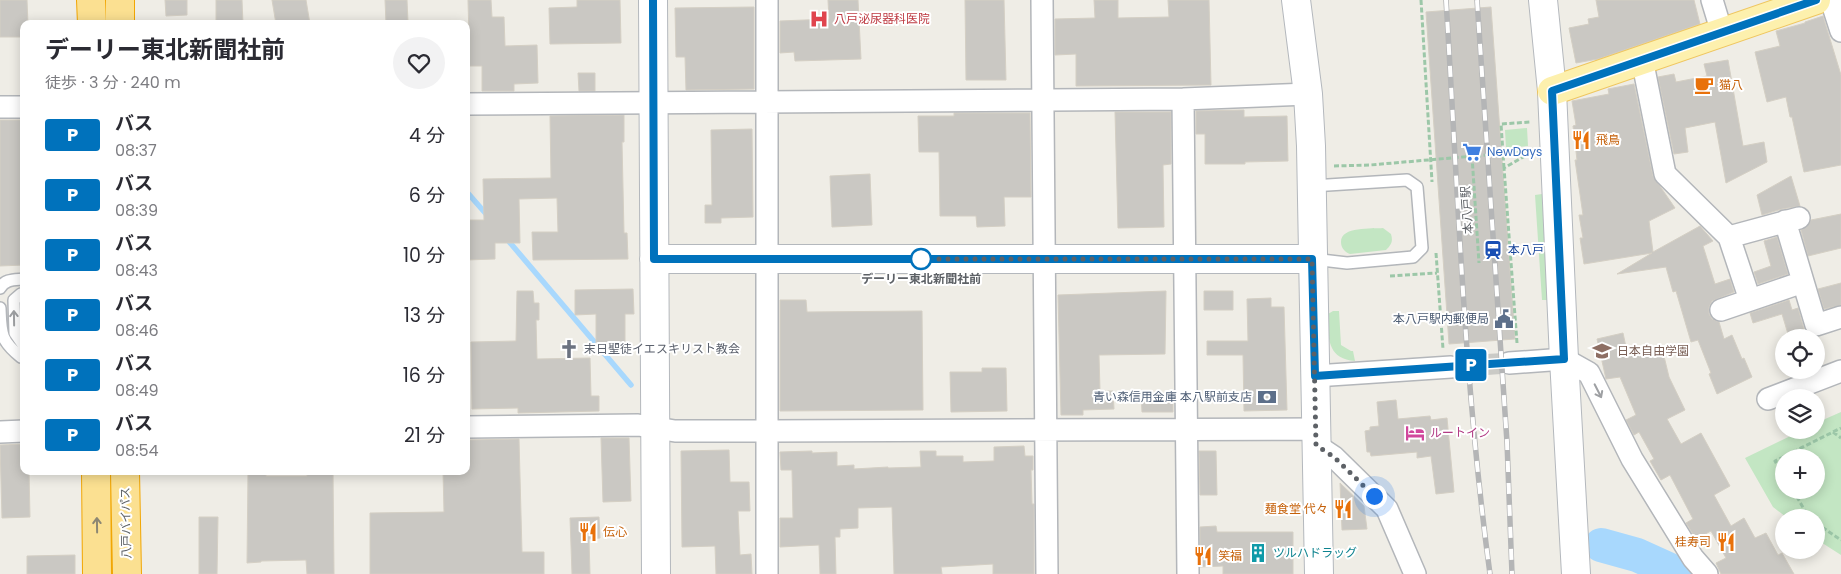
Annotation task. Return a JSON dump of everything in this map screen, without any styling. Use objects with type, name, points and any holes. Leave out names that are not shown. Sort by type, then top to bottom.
[{"type":"highway","points":[[91,0],[92,20]]},
{"type":"highway","points":[[120,0],[120,20]]},
{"type":"highway","points":[[96,475],[97,574]]},
{"type":"highway","name":"八戸バイパス","points":[[125,475],[127,574]]},
{"type":"main road","points":[[1552,91],[1816,0]]},
{"type":"street","points":[[653,0],[656,574]]},
{"type":"street","points":[[767,0],[767,574]]},
{"type":"street","points":[[1042,0],[1047,574]]},
{"type":"street","points":[[1296,0],[1308,94],[1319,574]]},
{"type":"street","points":[[1543,0],[1552,91],[1576,574]]},
{"type":"street","points":[[1712,0],[1722,32]]},
{"type":"street","points":[[1831,0],[1841,31]]},
{"type":"street","points":[[1642,60],[1665,174],[1729,237],[1750,300]]},
{"type":"street","points":[[470,104],[1183,99],[1308,94]]},
{"type":"street","points":[[1183,99],[1188,574]]},
{"type":"street","points":[[0,108],[20,107]]},
{"type":"street","points":[[1729,237],[1792,220],[1803,282],[1816,325],[1841,317]]},
{"type":"street","points":[[654,259],[1312,259]]},
{"type":"street","points":[[1721,310],[1803,282]]},
{"type":"street","points":[[1315,376],[1447,358]]},
{"type":"street","points":[[1509,363],[1564,359],[1589,373],[1632,459],[1693,558],[1707,574]]},
{"type":"street","points":[[1768,399],[1841,371]]},
{"type":"street","points":[[470,427],[638,425],[675,431],[1186,431],[1316,437],[1387,509],[1416,574]]},
{"type":"street","points":[[0,432],[20,432]]},
{"type":"lane","points":[[1311,186],[1407,180],[1417,187],[1422,248],[1412,257],[1347,263],[1312,259]]},
{"type":"lane","points":[[0,288],[3,283],[20,280]]},
{"type":"lane","points":[[20,295],[14,300],[15,333],[20,340]]},
{"type":"lane","points":[[0,308],[0,333],[10,347],[20,356]]},
{"type":"path","points":[[1421,0],[1430,160]]},
{"type":"path","points":[[1517,343],[1501,124],[1534,122]]},
{"type":"path","points":[[1334,166],[1535,151],[1504,168]]},
{"type":"path","name":"本八戸駅","points":[[1472,156],[1479,263]]},
{"type":"path","points":[[1435,247],[1447,358]]},
{"type":"path","points":[[1384,276],[1437,273]]},
{"type":"path","points":[[1799,449],[1841,428]]},
{"type":"path","points":[[1833,432],[1841,438]]},
{"type":"path","points":[[1825,529],[1841,540]]},
{"type":"green space","points":[[1527,128],[1528,146],[1506,148],[1505,130]]},
{"type":"green space","points":[[1542,194],[1548,300],[1542,300],[1535,195]]},
{"type":"green space","points":[[1383,228],[1391,234],[1392,239],[1391,244],[1386,250],[1350,254],[1343,248],[1342,237],[1346,233],[1358,229]]},
{"type":"green space","points":[[1333,311],[1339,311],[1341,345],[1353,351],[1355,361],[1339,356],[1331,345],[1328,330],[1328,314]]},
{"type":"green space","points":[[1841,412],[1841,555],[1825,545],[1825,509],[1776,509],[1745,458],[1784,439],[1825,439],[1825,419]]},
{"type":"building","points":[[0,0],[27,0],[28,20],[20,20],[20,37],[0,37]]},
{"type":"building","points":[[165,0],[187,0],[187,15],[166,16]]},
{"type":"building","points":[[216,0],[242,0],[243,20],[216,20]]},
{"type":"building","points":[[272,0],[306,0],[309,20],[275,20]]},
{"type":"building","points":[[385,0],[407,0],[408,20],[386,20]]},
{"type":"building","points":[[468,0],[491,0],[492,17],[504,17],[505,46],[537,45],[538,83],[514,84],[514,91],[482,91],[482,66],[470,66]]},
{"type":"building","points":[[577,0],[620,0],[621,43],[550,44],[549,8],[577,7]]},
{"type":"building","points":[[828,0],[858,0],[861,59],[795,61],[794,52],[780,53],[780,21],[829,19]]},
{"type":"building","points":[[965,0],[1004,0],[1006,80],[966,80]]},
{"type":"building","points":[[1094,0],[1118,0],[1118,18],[1169,17],[1168,0],[1209,0],[1211,85],[1076,86],[1076,54],[1055,55],[1055,19],[1095,18]]},
{"type":"building","points":[[1596,0],[1694,0],[1700,24],[1598,59],[1576,63],[1569,28],[1589,24],[1588,19],[1599,17]]},
{"type":"building","points":[[754,7],[754,89],[686,90],[685,57],[676,57],[675,8]]},
{"type":"building","name":"本八戸","points":[[1491,7],[1515,339],[1449,344],[1426,12]]},
{"type":"building","points":[[1823,16],[1841,75],[1841,165],[1804,172],[1786,97],[1767,102],[1755,52],[1780,46],[1776,31]]},
{"type":"building","points":[[1728,60],[1743,146],[1764,142],[1767,162],[1726,183],[1715,122],[1685,128],[1688,152],[1674,154],[1658,77],[1674,74],[1676,82],[1707,76],[1704,64]]},
{"type":"building","points":[[578,73],[595,73],[595,91],[579,91]]},
{"type":"building","points":[[1634,84],[1653,176],[1675,208],[1649,221],[1653,252],[1700,226],[1713,241],[1703,246],[1715,284],[1730,279],[1734,292],[1712,301],[1709,307],[1709,314],[1712,319],[1719,322],[1724,339],[1732,335],[1752,377],[1717,394],[1698,340],[1691,342],[1676,291],[1673,292],[1666,267],[1617,274],[1652,253],[1584,264],[1580,238],[1583,238],[1579,215],[1583,215],[1575,160],[1577,160],[1573,126],[1576,125],[1572,101],[1609,94],[1608,89]]},
{"type":"building","points":[[1244,110],[1244,117],[1287,116],[1288,161],[1205,164],[1205,134],[1196,134],[1196,111]]},
{"type":"building","points":[[1115,112],[1171,112],[1171,164],[1163,165],[1164,227],[1118,228]]},
{"type":"building","points":[[954,113],[1030,113],[1031,197],[1004,197],[1005,226],[977,227],[976,216],[940,216],[939,152],[919,152],[918,116],[954,116]]},
{"type":"building","points":[[624,115],[624,142],[622,142],[624,233],[627,233],[628,259],[533,260],[532,232],[558,232],[557,198],[519,199],[520,243],[495,243],[495,259],[470,260],[470,220],[484,220],[483,179],[551,178],[550,116]]},
{"type":"building","points":[[0,120],[20,120],[20,265],[0,266]]},
{"type":"building","points":[[752,129],[753,217],[721,218],[721,223],[705,223],[705,205],[712,205],[711,130]]},
{"type":"building","points":[[870,174],[872,225],[832,227],[830,176]]},
{"type":"building","points":[[1791,176],[1800,206],[1762,215],[1757,195]]},
{"type":"building","points":[[1841,214],[1841,248],[1808,256],[1801,230],[1807,227],[1811,220]]},
{"type":"building","points":[[1777,237],[1788,274],[1758,284],[1754,272],[1771,266],[1764,241]]},
{"type":"building","points":[[1841,283],[1841,305],[1824,309],[1818,289]]},
{"type":"building","points":[[633,289],[634,314],[625,314],[625,344],[596,345],[596,314],[575,315],[575,290]]},
{"type":"building","points":[[517,291],[533,291],[534,303],[539,303],[539,320],[536,320],[537,359],[590,358],[591,396],[599,396],[599,411],[518,413],[518,408],[472,409],[471,342],[516,341]]},
{"type":"building","points":[[1166,291],[1165,354],[1099,355],[1100,391],[1113,391],[1114,409],[1083,410],[1083,415],[1061,415],[1058,295]]},
{"type":"building","points":[[1204,291],[1233,291],[1233,310],[1204,310]]},
{"type":"building","points":[[1271,298],[1271,307],[1284,307],[1287,410],[1244,411],[1243,355],[1207,355],[1207,341],[1248,341],[1247,299]]},
{"type":"building","points":[[780,300],[806,300],[807,312],[922,311],[923,410],[780,411]]},
{"type":"building","points":[[1789,300],[1792,310],[1798,308],[1804,329],[1786,329],[1782,314],[1753,323],[1750,313]]},
{"type":"building","points":[[1623,333],[1628,356],[1662,348],[1669,377],[1685,410],[1667,419],[1681,444],[1701,433],[1730,486],[1714,495],[1731,526],[1744,518],[1755,538],[1766,533],[1775,550],[1775,559],[1785,559],[1794,574],[1721,574],[1716,563],[1726,558],[1711,531],[1696,539],[1686,523],[1693,519],[1670,475],[1661,480],[1650,461],[1654,459],[1639,432],[1634,435],[1626,420],[1636,415],[1620,377],[1606,379],[1597,339]]},
{"type":"building","points":[[982,368],[1006,368],[1007,411],[951,412],[950,372],[982,372]]},
{"type":"building","points":[[1141,394],[1173,394],[1173,412],[1142,412]]},
{"type":"building","points":[[1396,400],[1398,419],[1430,416],[1431,420],[1447,418],[1454,492],[1436,494],[1431,456],[1417,458],[1417,452],[1371,456],[1370,452],[1367,452],[1365,431],[1370,430],[1370,427],[1379,426],[1377,402]]},
{"type":"building","points":[[601,438],[629,438],[631,501],[603,502]]},
{"type":"building","points":[[519,439],[522,552],[544,552],[544,574],[370,574],[370,513],[444,512],[443,475],[470,475],[470,440]]},
{"type":"building","points":[[20,444],[20,475],[29,475],[30,517],[2,518],[0,445]]},
{"type":"building","points":[[1024,446],[1025,456],[1033,456],[1033,470],[1031,470],[1032,504],[1034,504],[1034,574],[993,574],[993,564],[941,567],[942,574],[894,574],[892,507],[858,508],[858,528],[840,529],[840,537],[835,537],[836,574],[820,574],[819,545],[780,547],[780,518],[793,518],[792,470],[781,470],[780,452],[837,452],[837,466],[854,465],[854,469],[921,467],[920,451],[936,451],[936,456],[963,456],[963,462],[994,461],[994,447]]},
{"type":"building","points":[[729,450],[730,482],[749,482],[750,511],[738,511],[740,555],[751,554],[752,574],[716,574],[715,546],[682,547],[681,451]]},
{"type":"building","points":[[1199,451],[1216,451],[1217,495],[1200,495]]},
{"type":"building","points":[[248,475],[333,475],[334,574],[307,574],[306,560],[247,563]]},
{"type":"building","points":[[1340,483],[1364,506],[1367,529],[1342,530]]},
{"type":"building","points":[[199,517],[218,517],[217,574],[199,574]]},
{"type":"building","points":[[599,517],[600,538],[589,539],[590,574],[572,574],[570,518]]},
{"type":"building","name":"ツルハドラッグ","points":[[1216,526],[1217,532],[1293,532],[1293,574],[1223,574],[1223,566],[1200,567],[1200,527]]},
{"type":"building","points":[[75,555],[75,574],[27,574],[27,556]]},
{"type":"waterway","points":[[470,196],[487,215]]},
{"type":"waterway","points":[[506,238],[631,385]]},
{"type":"waterway","points":[[1601,545],[1637,555],[1679,574]]},
{"type":"tunnel","points":[[1451,367],[1509,363]]},
{"type":"railway","points":[[1446,0],[1468,360],[1481,503],[1490,574]]},
{"type":"railway","points":[[1477,0],[1507,442],[1512,574]]},
{"type":"bus line","name":"P","points":[[653,0],[654,259],[1312,259],[1315,376],[1564,359],[1554,171],[1552,91],[1816,0]]},
{"type":"place","name":"八戸泌尿器科医院","points":[[819,19]]},
{"type":"place","name":"猫八","points":[[1704,85]]},
{"type":"place","name":"飛鳥","points":[[1581,140]]},
{"type":"place","name":"NewDays","points":[[1472,152]]},
{"type":"place","name":"本八戸","points":[[1493,250]]},
{"type":"place","name":"デーリー東北新聞社前","points":[[921,259]]},
{"type":"place","name":"本八戸駅内郵便局","points":[[1504,319]]},
{"type":"place","name":"末日聖徒イエスキリスト教会","points":[[569,349]]},
{"type":"place","name":"日本自由学園","points":[[1602,351]]},
{"type":"place","name":"青い森信用金庫 本八駅前支店","points":[[1267,397]]},
{"type":"place","name":"ルートイン","points":[[1415,433]]},
{"type":"place","name":"麺食堂 代々","points":[[1343,509]]},
{"type":"place","name":"伝心","points":[[588,532]]},
{"type":"place","name":"桂寿司","points":[[1726,542]]},
{"type":"place","name":"ツルハドラッグ","points":[[1258,553]]},
{"type":"place","name":"笑福","points":[[1203,556]]},
{"type":"route","points":[[921,259],[1312,259],[1316,445],[1334,457],[1374,496]]}]
